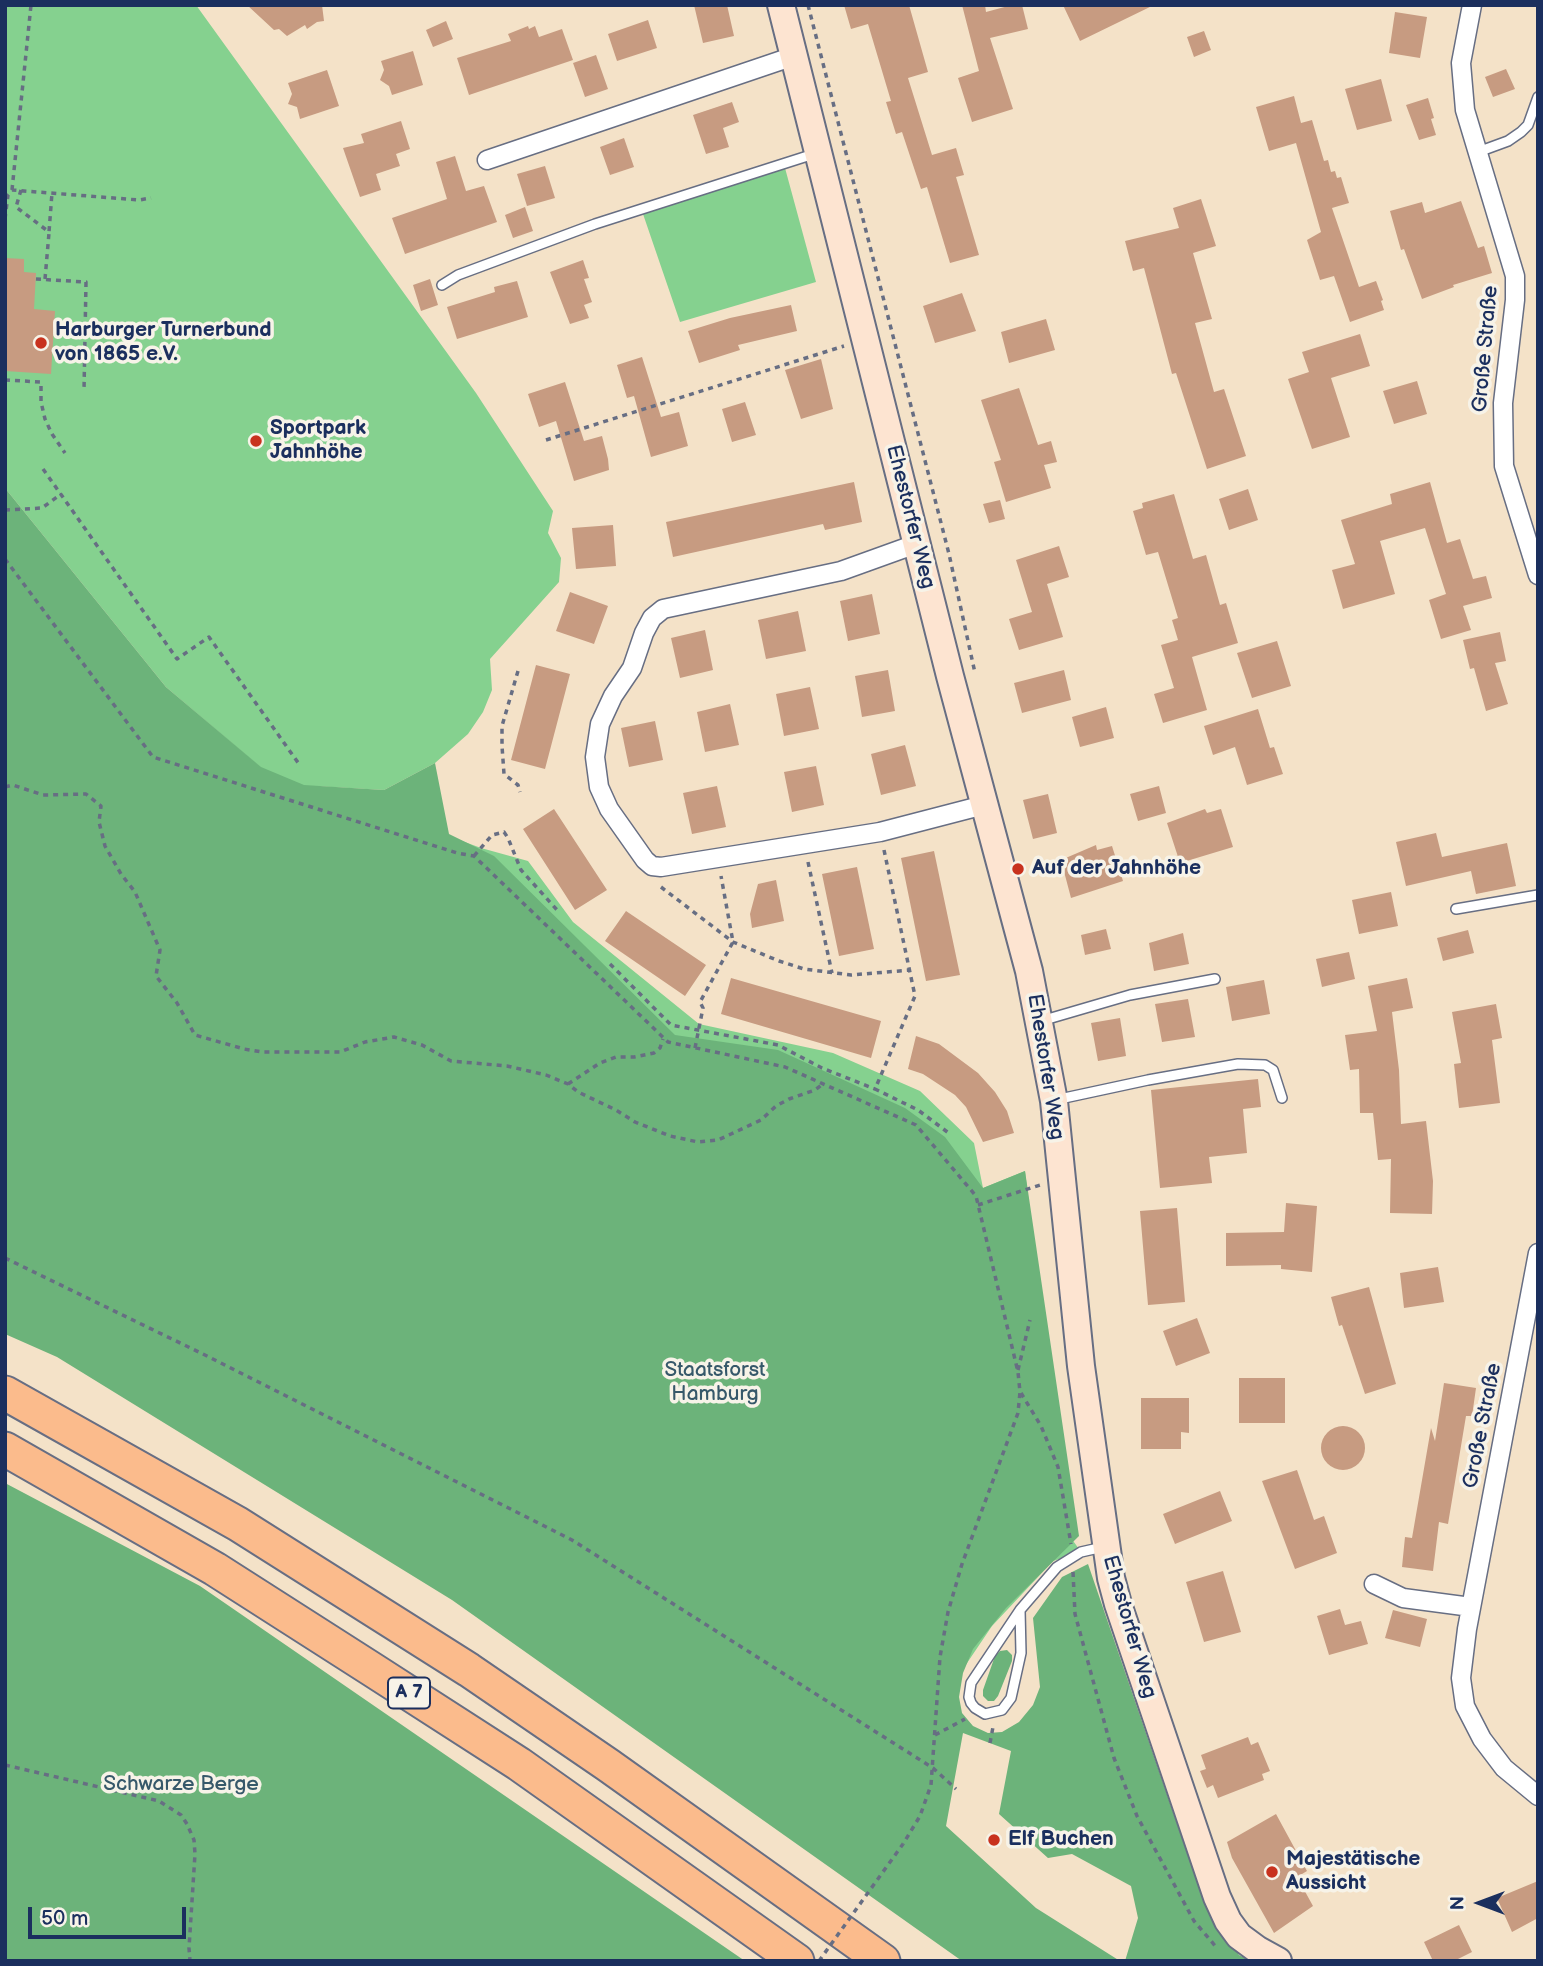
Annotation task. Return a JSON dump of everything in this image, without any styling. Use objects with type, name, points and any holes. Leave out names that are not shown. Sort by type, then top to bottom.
[{"type":"highway","name":"A 7","points":[[5,1393],[238,1524],[469,1670],[608,1765],[883,1961]]},
{"type":"highway","name":"A 7","points":[[5,1449],[215,1569],[519,1764],[797,1961]]},
{"type":"main road","name":"Ehestorfer Weg","points":[[781,5],[916,544],[984,806],[1021,933],[1054,1101],[1082,1366],[1105,1546],[1118,1604],[1217,1897],[1228,1921],[1239,1936],[1278,1961]]},
{"type":"street","name":"Große Straße","points":[[1472,5],[1461,78],[1465,110],[1514,276],[1515,300],[1503,403],[1504,466],[1538,575]]},
{"type":"street","points":[[487,160],[794,56]]},
{"type":"street","points":[[916,544],[841,571],[663,609],[652,618],[632,668],[613,696],[600,724],[595,757],[602,797],[645,860],[652,866],[676,866],[880,832],[984,806]]},
{"type":"street","name":"Große Straße","points":[[1538,1253],[1462,1664],[1462,1691],[1472,1723],[1492,1754],[1538,1796]]},
{"type":"street","points":[[1374,1584],[1404,1598],[1471,1607]]},
{"type":"lane","points":[[1478,152],[1508,141],[1521,132],[1528,125],[1538,97]]},
{"type":"lane","points":[[442,285],[458,275],[595,224],[818,152]]},
{"type":"lane","points":[[1456,909],[1538,895]]},
{"type":"lane","points":[[1039,1022],[1130,995],[1215,979]]},
{"type":"lane","points":[[1054,1101],[1238,1064],[1265,1065],[1273,1070],[1282,1098]]},
{"type":"lane","points":[[1020,1610],[1021,1653],[1011,1698],[1007,1706],[997,1713],[979,1712],[969,1697],[971,1682],[1020,1610],[1045,1578],[1073,1556],[1105,1546]]},
{"type":"path","points":[[5,219],[8,195],[12,190],[31,5]]},
{"type":"path","points":[[808,5],[976,667]]},
{"type":"path","points":[[12,190],[139,200],[151,198]]},
{"type":"path","points":[[21,190],[16,207],[49,232]]},
{"type":"path","points":[[45,279],[52,193]]},
{"type":"path","points":[[36,279],[86,282],[84,390]]},
{"type":"path","points":[[546,440],[845,346]]},
{"type":"path","points":[[5,380],[41,382],[41,402],[45,419],[51,434],[65,453]]},
{"type":"path","points":[[43,469],[177,659],[209,637],[299,764]]},
{"type":"path","points":[[5,510],[42,508],[61,494]]},
{"type":"path","points":[[6,561],[153,757],[457,853],[474,856],[663,1039],[785,1067],[916,1125],[976,1196],[1018,1372],[1018,1413],[962,1564],[948,1612],[940,1657],[931,1785],[920,1816],[819,1961]]},
{"type":"path","points":[[518,671],[502,726],[502,746],[504,774],[518,785],[520,792]]},
{"type":"path","points":[[5,788],[13,785],[43,795],[86,794],[101,806],[99,822],[105,846],[121,874],[135,891],[160,950],[156,976],[177,1003],[195,1035],[244,1049],[303,1052],[340,1052],[365,1042],[394,1037],[422,1045],[451,1061],[507,1066],[546,1075],[568,1084],[635,1122],[670,1136],[698,1142],[718,1140],[745,1125],[761,1120],[776,1106],[815,1090],[824,1083]]},
{"type":"path","points":[[474,856],[492,835],[504,832],[509,838],[521,870],[558,911]]},
{"type":"path","points":[[876,1089],[915,996],[885,852]]},
{"type":"path","points":[[695,1048],[703,1008],[700,1002],[733,942],[718,859]]},
{"type":"path","points":[[652,866],[652,875],[661,887],[733,942],[779,961],[804,969],[851,975],[911,970]]},
{"type":"path","points":[[809,866],[832,973]]},
{"type":"path","points":[[610,964],[671,1025],[778,1045],[822,1068],[876,1089],[918,1110],[950,1134]]},
{"type":"path","points":[[568,1084],[600,1063],[616,1057],[654,1053],[660,1048],[663,1039]]},
{"type":"path","points":[[978,1205],[1040,1185]]},
{"type":"path","points":[[5,1258],[207,1356],[572,1540],[933,1768],[956,1789]]},
{"type":"path","points":[[1018,1372],[1030,1320]]},
{"type":"path","points":[[1020,1391],[1041,1426],[1058,1467],[1073,1556],[1075,1614],[1114,1758],[1137,1816],[1194,1921],[1222,1953]]},
{"type":"path","points":[[934,1736],[979,1712]]},
{"type":"path","points":[[5,1765],[159,1801],[180,1815],[194,1840],[195,1853],[190,1961]]},
{"type":"green space","name":"Staatsforst Hamburg","points":[[5,5],[196,5],[476,393],[553,511],[548,533],[561,558],[559,582],[490,659],[492,690],[483,712],[468,734],[435,763],[384,790],[314,786],[481,848],[528,861],[573,922],[699,1024],[833,1053],[920,1091],[974,1143],[983,1188],[1025,1171],[1069,1535],[1081,1552],[1053,1561],[992,1626],[936,1709],[926,1800],[876,1866],[5,1287],[5,547],[158,753],[260,767],[166,687],[5,488]]},
{"type":"green space","points":[[785,168],[816,282],[680,322],[643,214]]},
{"type":"green space","name":"Staatsforst Hamburg","points":[[5,488],[166,687],[261,767],[304,785],[384,790],[435,763],[449,834],[494,856],[675,1035],[778,1050],[905,1108],[945,1137],[983,1188],[1025,1171],[1079,1536],[1006,1608],[973,1649],[963,1673],[959,1697],[962,1713],[973,1726],[988,1733],[1002,1732],[1019,1722],[1033,1705],[1040,1687],[1033,1618],[1062,1577],[1088,1564],[1196,1879],[1239,1955],[1251,1961],[1125,1961],[1138,1918],[1131,1886],[1072,1854],[1048,1858],[999,1814],[1011,1751],[963,1733],[946,1826],[1036,1908],[1120,1961],[962,1961],[452,1600],[57,1357],[5,1334]]},
{"type":"green space","name":"Schwarze Berge","points":[[5,1483],[200,1586],[745,1961],[5,1961]]},
{"type":"green space","points":[[1007,1650],[1012,1655],[1012,1661],[998,1696],[994,1701],[988,1701],[983,1696],[983,1690],[995,1656],[1000,1651]]},
{"type":"building","points":[[247,5],[322,5],[324,21],[307,29],[305,25],[287,36],[279,29],[274,30]]},
{"type":"building","points":[[694,5],[727,5],[734,36],[703,43]]},
{"type":"building","points":[[844,5],[909,5],[928,72],[908,78],[932,155],[956,148],[964,175],[956,177],[979,255],[950,263],[927,187],[921,189],[902,132],[896,134],[886,102],[891,101],[868,24],[851,29]]},
{"type":"building","points":[[962,5],[985,5],[986,12],[1022,5],[1028,29],[990,38],[1013,109],[972,122],[958,78],[979,71]]},
{"type":"building","points":[[1063,5],[1154,5],[1080,41]]},
{"type":"building","points":[[1395,12],[1427,17],[1420,58],[1389,53]]},
{"type":"building","points":[[648,20],[657,48],[617,61],[608,34]]},
{"type":"building","points":[[446,21],[453,39],[433,47],[426,30]]},
{"type":"building","points":[[528,26],[529,29],[535,26],[539,37],[562,29],[573,60],[469,95],[457,58],[511,41],[508,34]]},
{"type":"building","points":[[1204,31],[1211,50],[1194,57],[1187,37]]},
{"type":"building","points":[[413,51],[423,85],[392,95],[389,86],[380,80],[384,70],[381,61]]},
{"type":"building","points":[[596,55],[608,89],[585,97],[573,63]]},
{"type":"building","points":[[1506,69],[1515,89],[1493,97],[1485,77]]},
{"type":"building","points":[[327,70],[339,106],[300,119],[297,107],[288,104],[292,94],[288,83]]},
{"type":"building","points":[[1381,79],[1392,121],[1357,130],[1345,89]]},
{"type":"building","points":[[1294,96],[1301,123],[1312,120],[1324,161],[1328,160],[1331,172],[1335,171],[1337,178],[1341,177],[1349,203],[1332,208],[1359,287],[1376,281],[1383,300],[1384,310],[1350,322],[1334,276],[1320,280],[1307,240],[1321,232],[1296,143],[1269,151],[1256,107]]},
{"type":"building","points":[[1428,98],[1436,135],[1419,140],[1406,105]]},
{"type":"building","points":[[732,102],[739,122],[723,128],[729,147],[706,154],[693,115]]},
{"type":"building","points":[[401,121],[410,149],[396,154],[400,166],[376,174],[381,190],[360,197],[343,148],[364,143],[361,134]]},
{"type":"building","points":[[624,138],[634,167],[610,175],[600,147]]},
{"type":"building","points":[[455,156],[466,191],[484,186],[497,222],[405,254],[392,218],[447,199],[436,162]]},
{"type":"building","points":[[545,166],[555,198],[527,206],[517,174]]},
{"type":"building","points":[[1201,199],[1216,246],[1193,253],[1212,319],[1195,323],[1214,392],[1224,389],[1246,456],[1207,469],[1176,373],[1172,374],[1144,268],[1133,271],[1125,241],[1179,228],[1173,208]]},
{"type":"building","points":[[1461,201],[1478,248],[1484,246],[1492,273],[1453,285],[1454,287],[1422,299],[1404,249],[1401,250],[1390,211],[1422,202],[1425,213]]},
{"type":"building","points":[[525,207],[533,231],[513,238],[505,215]]},
{"type":"building","points":[[5,258],[24,259],[24,272],[36,273],[34,309],[55,311],[51,374],[5,371]]},
{"type":"building","points":[[583,260],[589,278],[584,279],[592,302],[584,305],[589,318],[570,324],[550,272]]},
{"type":"building","points":[[430,279],[438,305],[421,311],[413,285]]},
{"type":"building","points":[[517,281],[528,317],[457,339],[447,307],[495,292],[494,287]]},
{"type":"building","points":[[962,293],[976,331],[935,343],[923,306]]},
{"type":"building","points":[[791,305],[797,331],[738,345],[740,350],[699,363],[688,331],[730,318]]},
{"type":"building","points":[[1046,319],[1055,350],[1009,363],[1001,332]]},
{"type":"building","points":[[1360,334],[1370,366],[1331,378],[1350,437],[1312,449],[1288,379],[1309,372],[1302,352]]},
{"type":"building","points":[[642,357],[661,417],[679,412],[688,446],[651,457],[634,396],[627,398],[617,365]]},
{"type":"building","points":[[821,359],[833,409],[801,419],[785,370]]},
{"type":"building","points":[[1417,381],[1427,414],[1394,424],[1383,391]]},
{"type":"building","points":[[565,382],[584,441],[602,436],[609,470],[574,481],[556,421],[539,427],[528,394]]},
{"type":"building","points":[[1019,388],[1038,445],[1051,441],[1057,462],[1044,465],[1051,488],[1006,502],[994,462],[1001,460],[981,400]]},
{"type":"building","points":[[745,402],[756,435],[732,442],[722,409]]},
{"type":"building","points":[[854,482],[862,522],[825,530],[823,524],[673,557],[666,522]]},
{"type":"building","points":[[1430,482],[1447,543],[1460,539],[1473,579],[1486,576],[1492,598],[1463,606],[1471,630],[1441,639],[1429,600],[1446,594],[1425,528],[1380,541],[1395,594],[1343,609],[1332,570],[1355,564],[1341,520],[1392,504],[1390,494]]},
{"type":"building","points":[[1248,489],[1258,520],[1229,530],[1219,499]]},
{"type":"building","points":[[1174,494],[1193,559],[1206,555],[1220,605],[1226,603],[1238,643],[1192,657],[1207,710],[1163,723],[1154,694],[1174,688],[1161,645],[1178,640],[1172,620],[1178,618],[1158,552],[1146,555],[1133,511],[1143,508],[1142,503]]},
{"type":"building","points":[[1000,500],[1005,519],[989,523],[983,504]]},
{"type":"building","points":[[613,525],[616,566],[576,569],[572,528]]},
{"type":"building","points":[[1059,546],[1069,577],[1047,584],[1063,637],[1019,650],[1009,619],[1032,612],[1016,560]]},
{"type":"building","points":[[570,592],[608,606],[594,644],[556,631]]},
{"type":"building","points":[[872,594],[880,634],[848,641],[840,601]]},
{"type":"building","points":[[798,611],[806,651],[766,659],[758,620]]},
{"type":"building","points":[[705,630],[713,670],[680,678],[671,638]]},
{"type":"building","points":[[1500,632],[1506,661],[1495,663],[1508,704],[1486,711],[1474,668],[1470,669],[1463,640]]},
{"type":"building","points":[[1277,641],[1291,686],[1252,698],[1237,653]]},
{"type":"building","points":[[536,665],[570,674],[545,769],[511,760]]},
{"type":"building","points":[[888,670],[895,711],[862,717],[855,676]]},
{"type":"building","points":[[1064,670],[1071,700],[1022,713],[1014,683]]},
{"type":"building","points":[[810,687],[819,729],[784,736],[776,694]]},
{"type":"building","points":[[730,704],[739,745],[705,752],[697,712]]},
{"type":"building","points":[[1106,707],[1114,738],[1080,747],[1072,717]]},
{"type":"building","points":[[1258,709],[1270,748],[1274,747],[1283,774],[1247,785],[1235,747],[1213,755],[1204,726]]},
{"type":"building","points":[[655,721],[663,760],[629,767],[621,728]]},
{"type":"building","points":[[905,745],[916,786],[881,795],[871,754]]},
{"type":"building","points":[[816,766],[824,805],[792,812],[784,772]]},
{"type":"building","points":[[717,786],[726,827],[692,834],[683,793]]},
{"type":"building","points":[[1159,786],[1166,813],[1138,821],[1130,794]]},
{"type":"building","points":[[1048,794],[1057,833],[1033,839],[1023,800]]},
{"type":"building","points":[[554,809],[607,890],[575,910],[523,829]]},
{"type":"building","points":[[1205,809],[1207,813],[1221,809],[1233,847],[1180,863],[1167,823]]},
{"type":"building","points":[[1436,833],[1442,857],[1507,843],[1516,886],[1476,894],[1471,871],[1406,886],[1396,842]]},
{"type":"building","points":[[1096,845],[1097,850],[1112,846],[1123,881],[1071,898],[1061,860]]},
{"type":"building","points":[[934,851],[960,975],[926,981],[901,858]]},
{"type":"building","points":[[857,867],[874,949],[839,956],[822,874]]},
{"type":"building","points":[[776,880],[784,921],[752,928],[750,914],[758,884]]},
{"type":"building","points":[[1391,892],[1398,926],[1359,934],[1352,900]]},
{"type":"building","points":[[626,911],[706,965],[685,996],[605,941]]},
{"type":"building","points":[[1106,929],[1111,949],[1085,955],[1081,935]]},
{"type":"building","points":[[1468,930],[1474,953],[1443,961],[1437,938]]},
{"type":"building","points":[[1183,933],[1189,964],[1154,971],[1149,943]]},
{"type":"building","points":[[1349,952],[1355,979],[1322,987],[1316,959]]},
{"type":"building","points":[[731,978],[881,1021],[871,1058],[721,1014]]},
{"type":"building","points":[[1407,978],[1413,1008],[1392,1012],[1399,1070],[1401,1124],[1426,1121],[1433,1181],[1432,1214],[1390,1213],[1391,1159],[1378,1160],[1373,1113],[1360,1113],[1359,1069],[1350,1070],[1345,1035],[1377,1031],[1368,986]]},
{"type":"building","points":[[1264,980],[1270,1014],[1232,1021],[1226,987]]},
{"type":"building","points":[[1188,999],[1195,1037],[1162,1042],[1155,1004]]},
{"type":"building","points":[[1496,1004],[1502,1038],[1492,1040],[1500,1103],[1459,1108],[1454,1064],[1461,1063],[1452,1012]]},
{"type":"building","points":[[1120,1018],[1126,1056],[1098,1061],[1091,1023]]},
{"type":"building","points":[[916,1036],[939,1044],[978,1073],[1007,1111],[1014,1133],[983,1142],[966,1107],[955,1095],[923,1074],[908,1069]]},
{"type":"building","points":[[1258,1079],[1261,1107],[1243,1109],[1247,1153],[1209,1157],[1212,1183],[1160,1188],[1151,1090]]},
{"type":"building","points":[[1286,1203],[1317,1206],[1312,1272],[1281,1269],[1281,1265],[1226,1266],[1226,1233],[1284,1232]]},
{"type":"building","points":[[1177,1208],[1185,1302],[1148,1305],[1140,1211]]},
{"type":"building","points":[[1438,1267],[1444,1302],[1404,1308],[1400,1273]]},
{"type":"building","points":[[1369,1287],[1396,1384],[1365,1394],[1331,1297]]},
{"type":"building","points":[[1197,1318],[1210,1353],[1176,1366],[1163,1331]]},
{"type":"building","points":[[1239,1378],[1285,1378],[1285,1423],[1239,1423]]},
{"type":"building","points":[[1444,1383],[1476,1388],[1472,1416],[1466,1416],[1448,1524],[1439,1522],[1433,1571],[1402,1567],[1405,1537],[1412,1538],[1431,1428],[1435,1441]]},
{"type":"building","points":[[1141,1398],[1189,1398],[1189,1433],[1181,1432],[1181,1449],[1141,1449]]},
{"type":"building","points":[[1343,1426],[1358,1433],[1365,1448],[1358,1463],[1343,1470],[1328,1463],[1321,1448],[1328,1433]]},
{"type":"building","points":[[1297,1470],[1314,1520],[1324,1516],[1337,1553],[1295,1569],[1262,1481]]},
{"type":"building","points":[[1220,1491],[1232,1521],[1175,1544],[1163,1514]]},
{"type":"building","points":[[1223,1571],[1241,1632],[1204,1642],[1186,1582]]},
{"type":"building","points":[[1340,1609],[1345,1625],[1361,1621],[1368,1644],[1329,1655],[1317,1616]]},
{"type":"building","points":[[1393,1610],[1427,1619],[1420,1647],[1385,1638]]},
{"type":"building","points":[[1248,1737],[1251,1745],[1258,1742],[1270,1771],[1262,1774],[1264,1780],[1218,1798],[1213,1785],[1207,1788],[1200,1771],[1206,1769],[1201,1755]]},
{"type":"building","name":"Majestätische Aussicht","points":[[1276,1814],[1307,1871],[1297,1877],[1313,1906],[1274,1933],[1232,1858],[1227,1842]]},
{"type":"building","points":[[1538,1881],[1538,1918],[1512,1932],[1497,1898]]},
{"type":"building","points":[[1459,1925],[1472,1952],[1454,1961],[1433,1961],[1424,1942]]},
{"type":"place","name":"Harburger Turnerbund von 1865 e.V.","points":[[41,343]]},
{"type":"place","name":"Sportpark Jahnhöhe","points":[[256,441]]},
{"type":"place","name":"Auf der Jahnhöhe","points":[[1018,869]]},
{"type":"place","name":"Elf Buchen","points":[[994,1840]]},
{"type":"place","name":"Majestätische Aussicht","points":[[1272,1872]]}]
